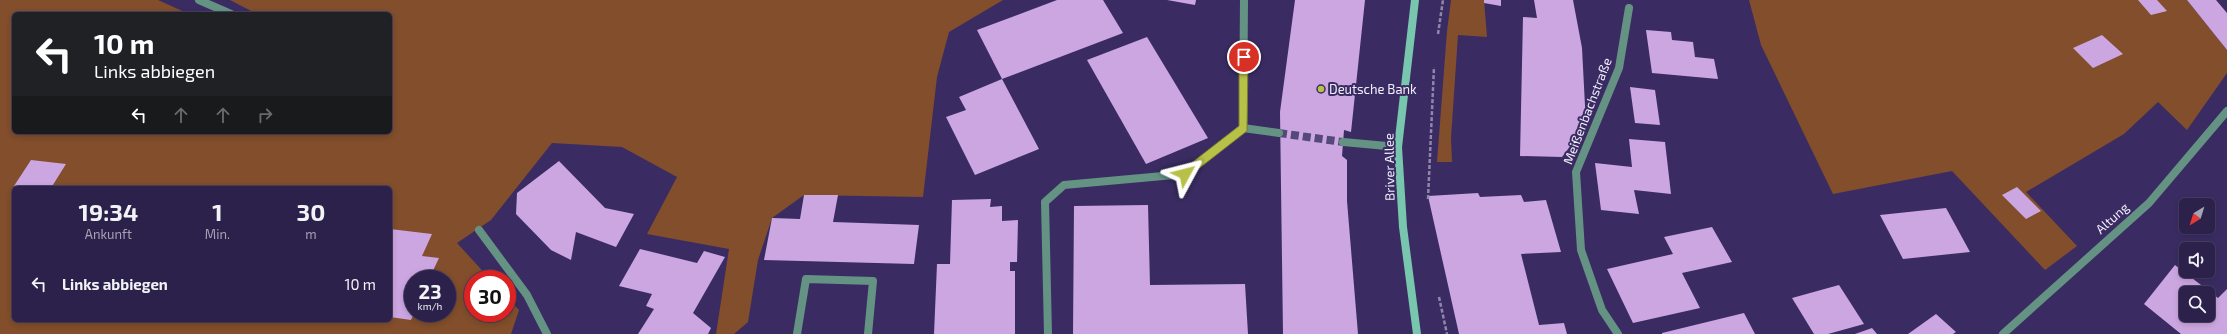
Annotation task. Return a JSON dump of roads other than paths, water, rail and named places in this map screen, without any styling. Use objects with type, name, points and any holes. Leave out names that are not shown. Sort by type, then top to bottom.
[{"type":"main road","name":"Briver Allee","points":[[1415,0],[1398,147],[1403,227],[1417,334]]},
{"type":"street","points":[[199,0],[226,12]]},
{"type":"street","points":[[1243,128],[1244,0]]},
{"type":"street","name":"Meißenbachstraße","points":[[1618,334],[1602,310],[1582,250],[1576,172],[1619,68],[1629,8]]},
{"type":"street","name":"Altung","points":[[2003,334],[2149,203],[2227,111]]},
{"type":"street","points":[[1048,334],[1045,202],[1064,185],[1185,174],[1243,128],[1279,133]]},
{"type":"street","points":[[1343,142],[1398,147]]},
{"type":"street","points":[[479,230],[527,295],[547,334]]},
{"type":"street","points":[[797,334],[806,279],[873,281],[868,334]]},
{"type":"tunnel","points":[[1279,133],[1343,142]]},
{"type":"place","name":"Deutsche Bank","points":[[1321,89]]}]
